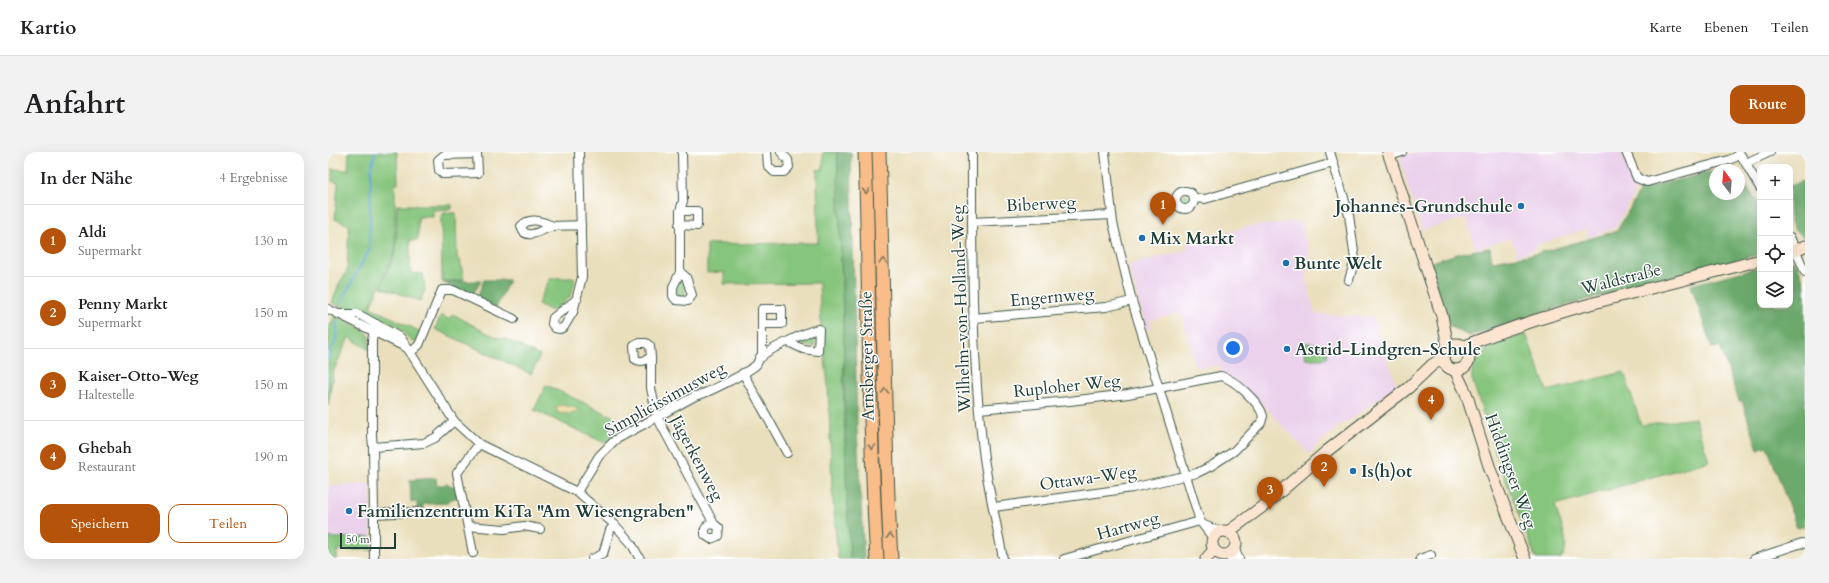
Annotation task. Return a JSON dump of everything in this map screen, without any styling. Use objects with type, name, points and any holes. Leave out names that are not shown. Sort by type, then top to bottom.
[{"type":"main road","name":"Arnsberger Straße","points":[[865,152],[869,263],[871,422],[877,559]]},
{"type":"main road","name":"Arnsberger Straße","points":[[879,152],[883,262],[885,413],[891,559]]},
{"type":"main road","points":[[1206,559],[1223,547],[1252,515],[1327,452],[1420,378],[1432,365],[1452,365],[1469,360],[1459,348],[1442,316],[1389,154]]},
{"type":"main road","name":"Waldstraße","points":[[1459,348],[1522,324],[1576,307],[1757,261]]},
{"type":"main road","points":[[1452,365],[1444,353],[1459,348]]},
{"type":"main road","name":"Hiddingser Weg","points":[[1452,365],[1466,393],[1490,469],[1524,559]]},
{"type":"street","points":[[577,299],[582,277],[579,152]]},
{"type":"street","points":[[680,272],[680,211],[683,201],[682,152]]},
{"type":"street","points":[[766,152],[768,166],[774,172],[784,172],[789,167],[788,160],[781,152]]},
{"type":"street","name":"Wilhelm-von-Holland-Weg","points":[[972,152],[973,318],[979,410],[984,459],[1003,559]]},
{"type":"street","points":[[1105,152],[1112,215],[1132,301],[1186,476],[1202,523],[1223,547],[1239,559]]},
{"type":"street","points":[[1330,152],[1349,215],[1355,259],[1349,280]]},
{"type":"street","points":[[1389,154],[1402,152]]},
{"type":"street","points":[[1626,152],[1637,178],[1647,182],[1729,160],[1739,153],[1757,183]]},
{"type":"street","points":[[1746,163],[1770,152]]},
{"type":"street","points":[[477,153],[478,173],[443,174],[439,170],[438,160],[444,155],[477,153]]},
{"type":"street","points":[[1194,198],[1204,199],[1333,163]]},
{"type":"street","points":[[680,211],[697,211],[697,226],[680,225]]},
{"type":"street","name":"Biberweg","points":[[972,222],[1112,215]]},
{"type":"street","points":[[553,226],[581,225]]},
{"type":"street","points":[[1797,249],[1805,272]]},
{"type":"street","points":[[409,350],[419,345],[442,290],[453,290],[514,319]]},
{"type":"street","name":"Engernweg","points":[[973,318],[1106,307],[1132,301]]},
{"type":"street","points":[[328,309],[340,314],[358,314],[375,327],[401,338],[454,421],[479,444],[577,492],[615,525],[631,544],[640,559]]},
{"type":"street","points":[[762,324],[762,357]]},
{"type":"street","points":[[374,559],[372,340],[375,327]]},
{"type":"street","name":"Simplicissimusweg","points":[[577,492],[599,456],[615,440],[695,396],[705,394],[743,373],[756,365],[762,357],[788,342]]},
{"type":"street","name":"Jägerkenweg","points":[[650,357],[651,388],[657,416],[714,524]]},
{"type":"street","name":"Simplicissimusweg","points":[[743,373],[787,453]]},
{"type":"street","name":"Ruploher Weg","points":[[979,410],[1098,398],[1221,376],[1229,379],[1259,406],[1262,413],[1261,423],[1234,451],[1206,469],[1186,476]]},
{"type":"street","points":[[373,447],[424,442],[435,438],[454,421]]},
{"type":"street","points":[[473,553],[457,473],[479,444]]},
{"type":"street","name":"Ottawa-Weg","points":[[994,507],[1125,489],[1186,476]]},
{"type":"street","points":[[374,514],[418,512]]},
{"type":"street","name":"Hartweg","points":[[1064,559],[1202,523]]},
{"type":"street","points":[[592,559],[603,554],[610,530],[615,525]]},
{"type":"street","points":[[468,526],[504,529],[524,526],[540,529]]},
{"type":"street","points":[[1754,559],[1802,543],[1805,544]]},
{"type":"street","points":[[1420,559],[1431,555]]},
{"type":"shaded area","name":"Johannes-Grundschule","points":[[1416,152],[1621,152],[1636,191],[1633,191],[1634,195],[1615,228],[1589,237],[1586,229],[1536,245],[1537,249],[1517,255],[1511,238],[1476,249],[1466,218],[1422,230],[1400,161],[1402,156]]},
{"type":"shaded area","name":"Astrid-Lindgren-Schule","points":[[1295,221],[1301,223],[1309,252],[1307,281],[1315,314],[1373,317],[1377,333],[1397,385],[1349,421],[1343,423],[1309,454],[1266,408],[1221,373],[1221,365],[1196,368],[1181,313],[1150,320],[1153,328],[1147,330],[1128,265],[1187,250],[1186,244],[1246,227]]},
{"type":"shaded area","name":"Familienzentrum KiTa \"Am Wiesengraben\"","points":[[370,484],[371,537],[328,538],[328,486]]},
{"type":"green space","points":[[349,152],[397,152],[398,183],[395,184],[395,251],[370,307],[421,332],[418,340],[413,343],[400,328],[369,312],[357,308],[345,308],[332,303],[339,284],[347,271],[349,225],[335,219],[338,183],[332,181],[332,169],[348,170]]},
{"type":"green space","points":[[823,152],[837,152],[844,350],[843,390],[850,559],[838,559],[832,488],[828,385],[821,326],[819,283],[724,284],[724,272],[707,273],[707,244],[818,243],[817,170],[823,169]]},
{"type":"green space","points":[[837,152],[851,152],[857,430],[864,559],[850,559],[846,478],[843,309]]},
{"type":"green space","points":[[1709,172],[1709,200],[1745,200],[1745,184],[1757,202],[1757,255],[1555,308],[1469,336],[1451,327],[1428,263],[1464,252],[1490,248],[1492,261],[1535,254],[1617,231],[1641,189]]},
{"type":"green space","points":[[1805,180],[1805,238],[1798,233],[1793,226],[1793,185]]},
{"type":"green space","points":[[1183,194],[1187,194],[1191,200],[1187,206],[1183,206],[1179,202],[1179,198]]},
{"type":"green space","points":[[397,205],[452,205],[452,209],[433,210],[433,217],[418,217],[418,240],[410,240],[410,273],[423,274],[425,290],[420,301],[381,287],[396,251]]},
{"type":"green space","points":[[444,213],[456,213],[457,259],[460,260],[464,280],[442,281],[441,217]]},
{"type":"green space","points":[[1793,261],[1798,266],[1805,286],[1805,526],[1797,528],[1767,446],[1758,449],[1742,401],[1739,401],[1720,347],[1712,348],[1691,285],[1757,268],[1757,308],[1793,308]]},
{"type":"green space","points":[[550,278],[575,278],[569,298],[552,311],[538,304]]},
{"type":"green space","points":[[679,278],[684,279],[685,297],[678,297],[677,281]]},
{"type":"green space","points":[[484,280],[509,280],[496,308],[477,298]]},
{"type":"green space","points":[[481,281],[472,296],[442,282]]},
{"type":"green space","points":[[453,314],[485,332],[499,338],[506,339],[540,356],[531,374],[435,329],[441,315],[450,320]]},
{"type":"green space","points":[[335,316],[358,327],[369,335],[369,350],[349,337],[333,372],[328,406],[328,329]]},
{"type":"green space","points":[[1526,334],[1547,391],[1624,372],[1641,425],[1695,418],[1709,461],[1555,505],[1564,533],[1566,547],[1564,554],[1560,559],[1536,559],[1500,465],[1472,379],[1473,368],[1476,360],[1482,353],[1498,344]]},
{"type":"green space","points":[[813,335],[815,347],[804,346],[796,341],[801,337]]},
{"type":"green space","points":[[1306,343],[1325,344],[1327,356],[1325,359],[1306,359],[1304,346]]},
{"type":"green space","points":[[546,385],[614,417],[609,429],[617,433],[605,443],[534,410]]},
{"type":"green space","points":[[436,478],[437,485],[444,485],[446,483],[452,487],[458,486],[458,497],[449,500],[449,503],[423,504],[423,509],[417,509],[417,502],[411,502],[410,480]]},
{"type":"green space","points":[[371,537],[371,550],[337,550],[337,559],[328,559],[328,538]]},
{"type":"sand","points":[[562,405],[575,408],[578,411],[570,414],[558,413],[556,407]]},
{"type":"waterway","points":[[341,302],[369,250],[371,169],[375,152]]},
{"type":"waterway","points":[[328,359],[336,339],[337,323]]},
{"type":"place","name":"Johannes-Grundschule","points":[[1521,206]]},
{"type":"place","name":"Aldi","points":[[1163,225]]},
{"type":"place","name":"Mix Markt","points":[[1142,238]]},
{"type":"place","name":"Bunte Welt","points":[[1286,263]]},
{"type":"place","name":"Astrid-Lindgren-Schule","points":[[1287,349]]},
{"type":"place","name":"Ghebah","points":[[1431,420]]},
{"type":"place","name":"Is(h)ot","points":[[1353,471]]},
{"type":"place","name":"Penny Markt","points":[[1324,487]]},
{"type":"place","name":"Kaiser-Otto-Weg","points":[[1270,510]]},
{"type":"place","name":"Familienzentrum KiTa \"Am Wiesengraben\"","points":[[349,511]]}]
